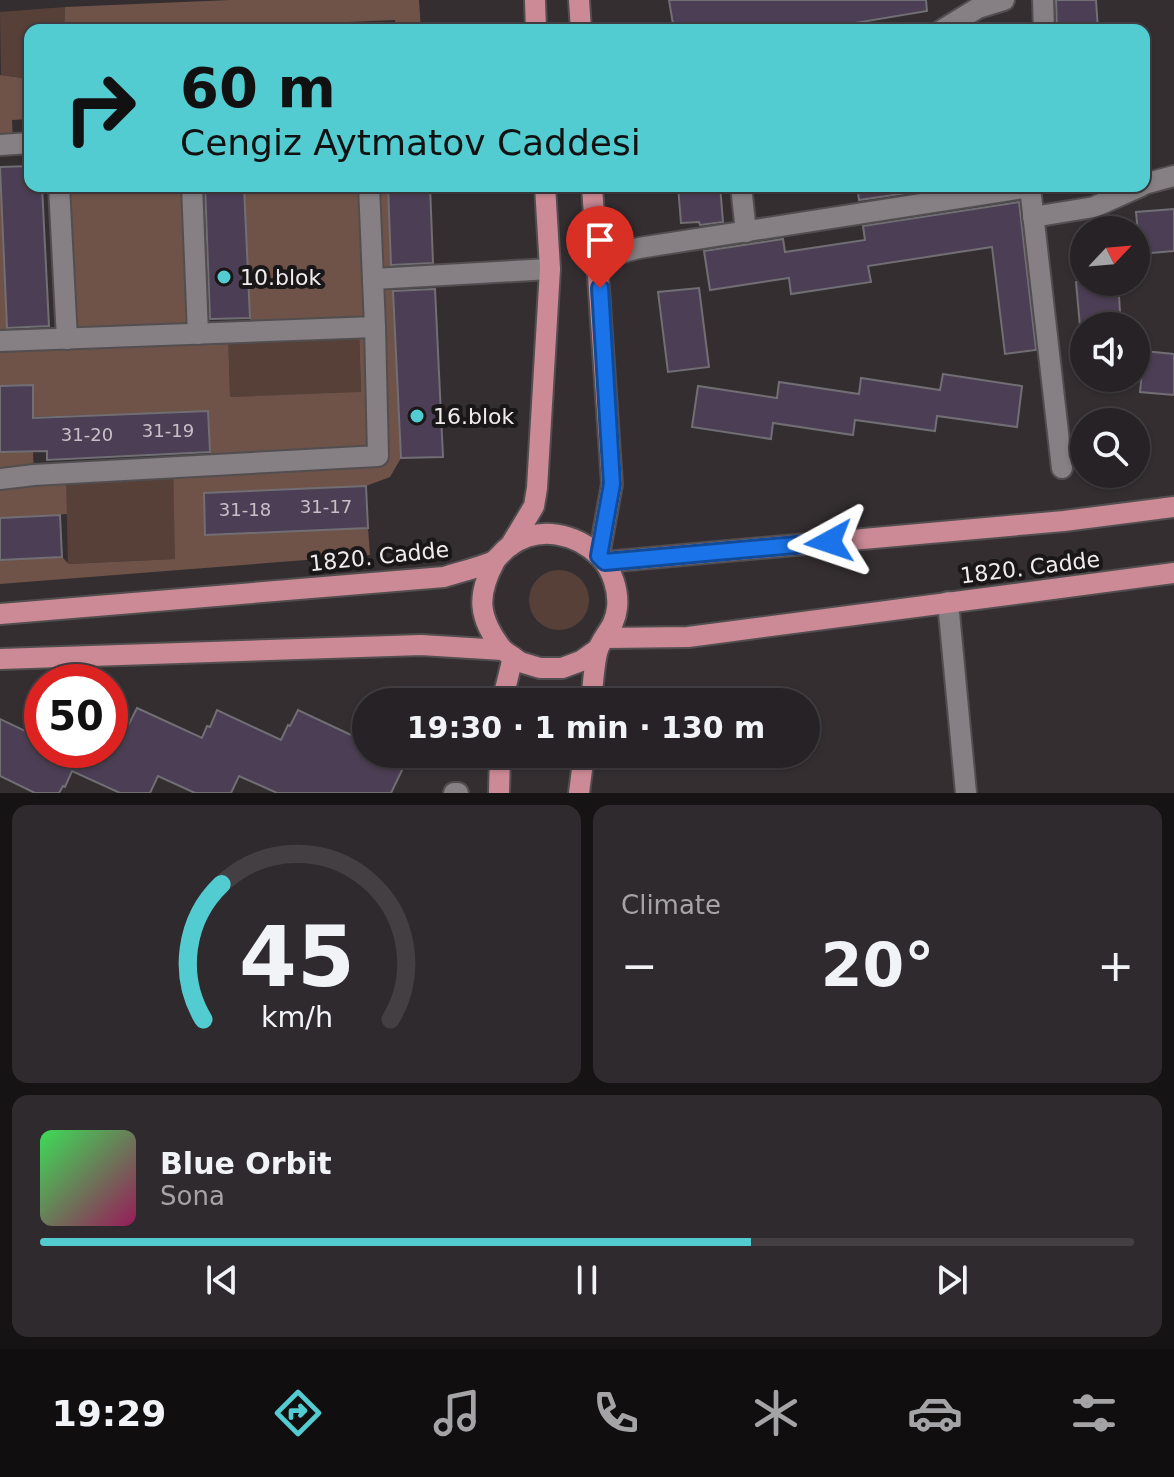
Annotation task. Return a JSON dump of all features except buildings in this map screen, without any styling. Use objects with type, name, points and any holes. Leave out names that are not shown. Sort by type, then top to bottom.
[{"type":"main road","points":[[535,0],[536,24]]},
{"type":"main road","points":[[579,0],[581,24]]},
{"type":"main road","points":[[510,546],[534,506],[537,488],[550,269],[545,192]]},
{"type":"main road","points":[[592,192],[612,484],[602,559],[615,583],[617,607],[611,630],[602,643],[594,688]]},
{"type":"main road","name":"1820. Cadde","points":[[0,614],[444,577],[495,561],[510,546],[529,536],[551,533],[572,537],[590,547],[602,559],[1064,521],[1174,507]]},
{"type":"main road","points":[[495,561],[486,578],[482,597],[484,616],[491,635],[508,654],[504,688]]},
{"type":"main road","name":"1820. Cadde","points":[[0,659],[421,645],[508,654],[520,662],[540,668],[562,668],[581,661],[602,643],[688,637],[1174,573]]},
{"type":"main road","points":[[499,793],[500,768]]},
{"type":"main road","points":[[579,793],[582,768]]},
{"type":"street","points":[[952,24],[978,8],[1004,0]]},
{"type":"street","points":[[1043,0],[1044,24]]},
{"type":"street","points":[[0,145],[24,143]]},
{"type":"street","points":[[1150,183],[1174,176]]},
{"type":"street","points":[[59,192],[67,339]]},
{"type":"street","points":[[192,192],[198,334]]},
{"type":"street","points":[[0,479],[378,456],[369,192]]},
{"type":"street","points":[[742,192],[746,232]]},
{"type":"street","points":[[597,259],[639,248],[746,232],[958,192]]},
{"type":"street","points":[[1031,192],[1062,468]]},
{"type":"street","points":[[1033,217],[1094,207],[1127,192]]},
{"type":"street","points":[[373,279],[550,269]]},
{"type":"street","points":[[0,341],[375,327]]},
{"type":"street","points":[[948,602],[966,793]]},
{"type":"shaded area","points":[[230,0],[419,0],[421,24],[395,24],[395,20],[302,24],[64,24],[65,7]]},
{"type":"shaded area","points":[[65,7],[64,24],[24,24],[24,78],[1,75],[0,12]]},
{"type":"shaded area","points":[[0,75],[24,78],[24,119],[12,120],[13,144],[0,145]]},
{"type":"shaded area","points":[[0,177],[7,340],[67,338],[59,192],[192,192],[198,333],[228,332],[230,397],[361,392],[359,328],[251,332],[244,192],[388,192],[401,458],[390,477],[366,486],[204,494],[206,535],[368,528],[370,555],[0,584],[0,560],[62,557],[69,564],[175,559],[173,467],[211,465],[208,411],[33,417],[32,386],[0,386]]},
{"type":"shaded area","points":[[359,328],[361,393],[230,397],[228,332]]},
{"type":"shaded area","points":[[33,451],[34,475],[66,473],[67,514],[0,518],[0,452]]},
{"type":"shaded area","points":[[173,474],[176,559],[68,564],[66,480]]},
{"type":"shaded area","points":[[559,570],[571,572],[580,579],[587,588],[587,612],[580,621],[571,628],[559,630],[547,628],[538,621],[531,612],[529,600],[531,588],[538,579],[547,572]]},
{"type":"place","name":"10.blok","points":[[224,277]]},
{"type":"place","name":"16.blok","points":[[417,416]]},
{"type":"route","points":[[600,288],[612,484],[599,556],[605,562],[829,542]]}]
